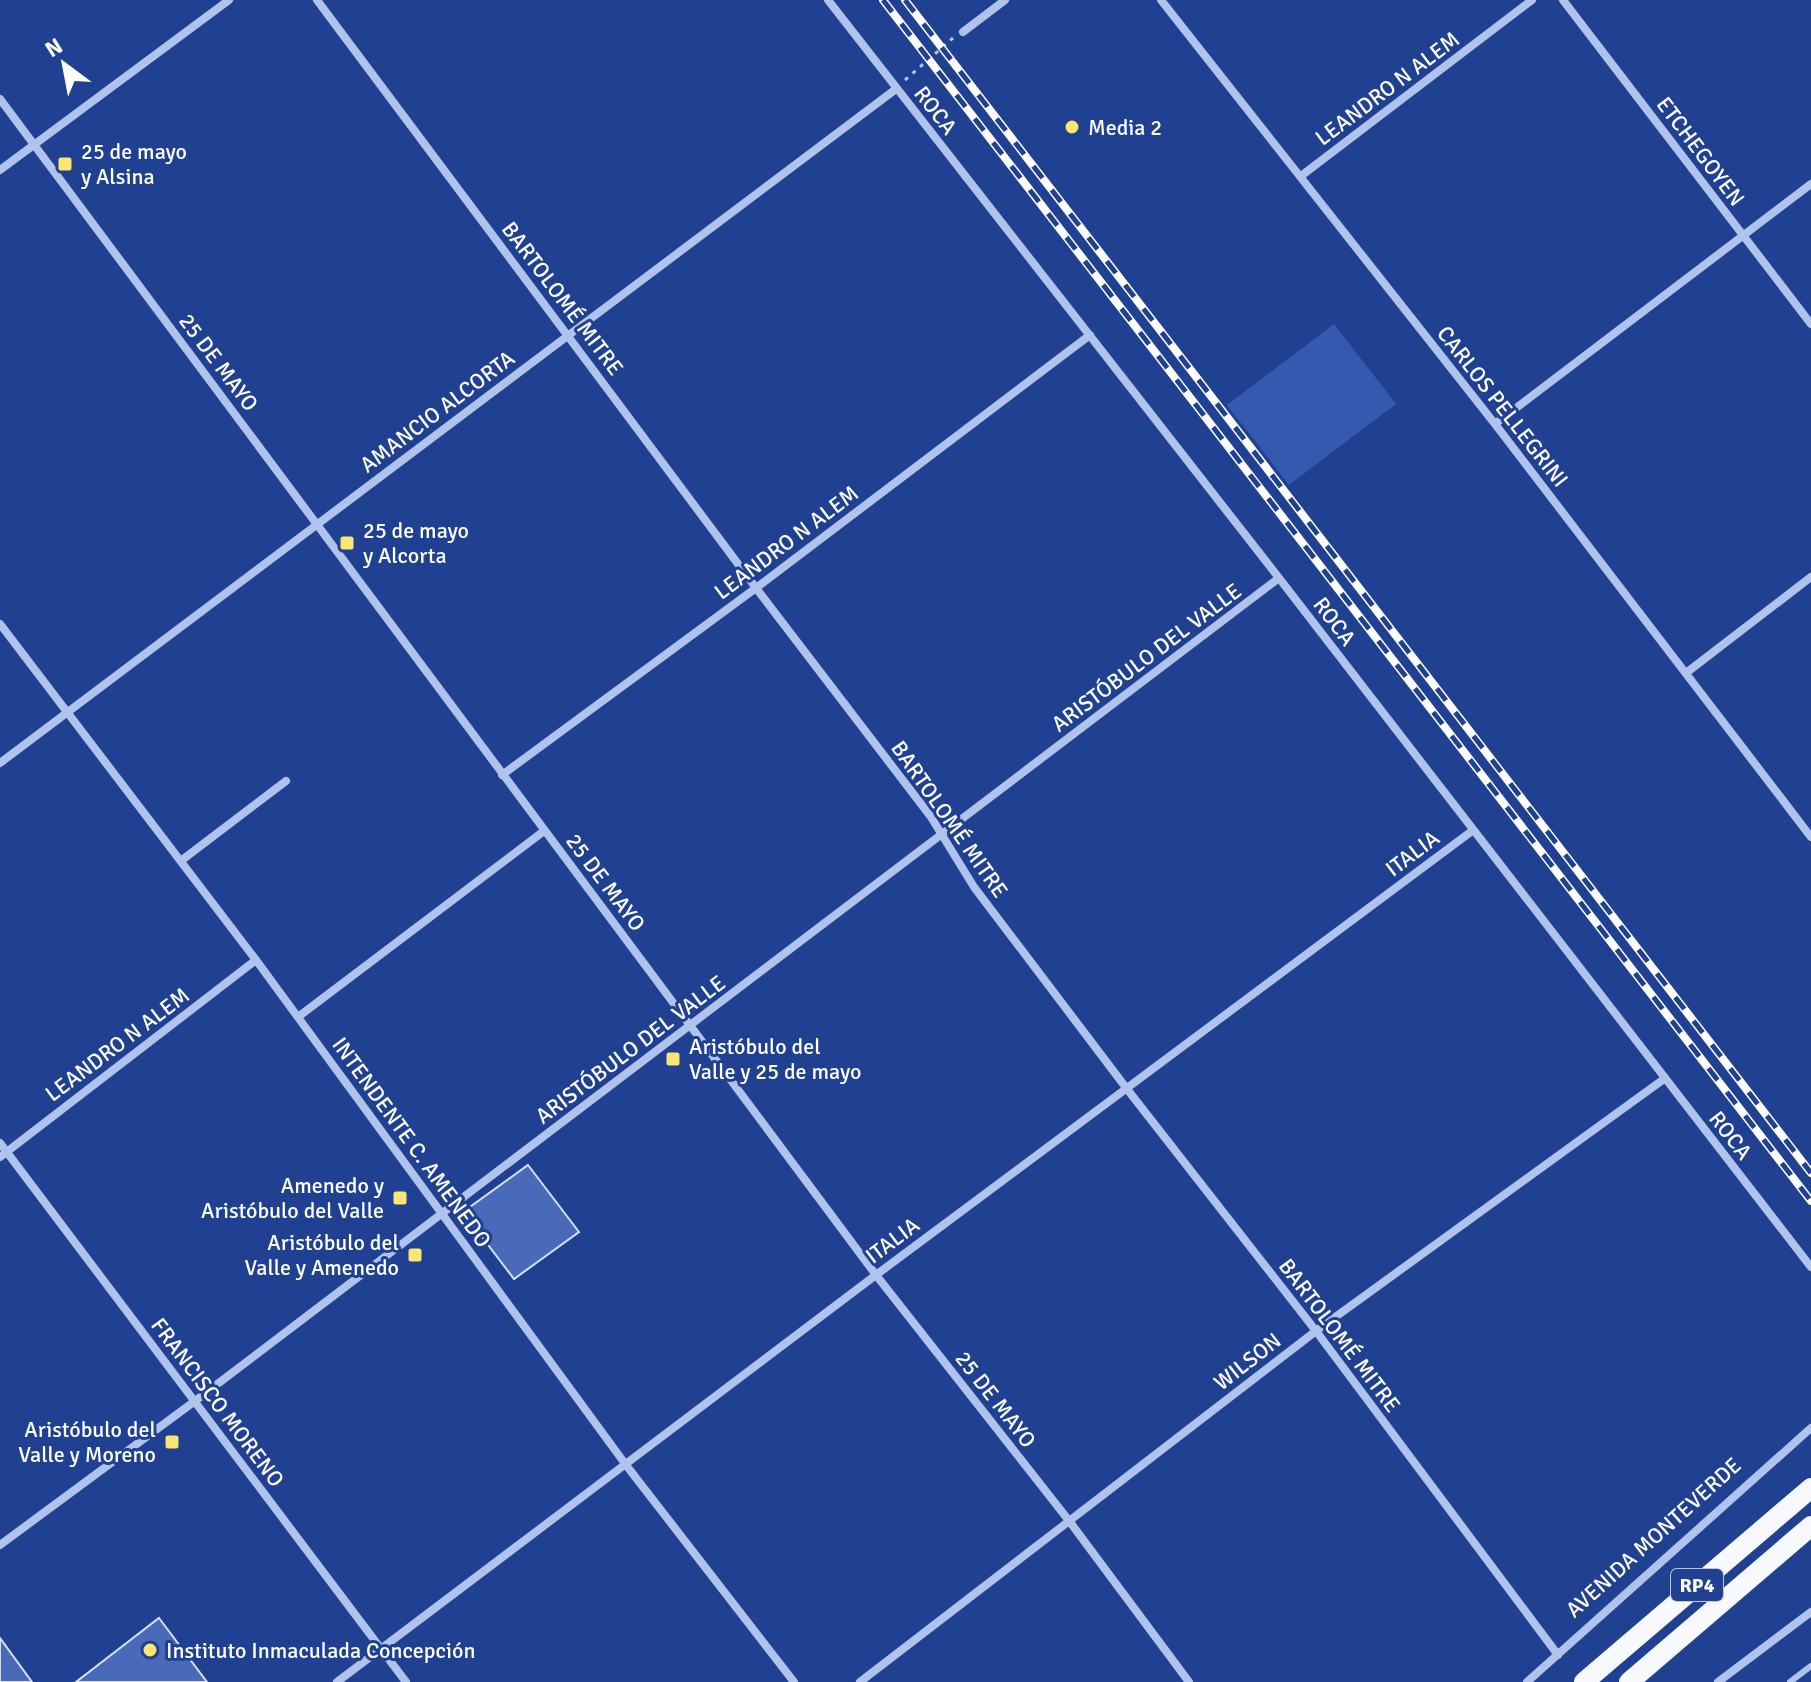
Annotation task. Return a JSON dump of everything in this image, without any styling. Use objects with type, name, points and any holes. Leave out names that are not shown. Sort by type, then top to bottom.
[{"type":"main road","name":"RP4","points":[[1584,1682],[1811,1488]]},
{"type":"main road","name":"RP4","points":[[1629,1682],[1811,1526]]},
{"type":"street","points":[[0,170],[229,0]]},
{"type":"street","name":"BARTOLOMÉ MITRE","points":[[317,0],[931,817],[974,887],[1316,1331],[1558,1655]]},
{"type":"street","name":"ROCA","points":[[828,0],[1811,1267]]},
{"type":"street","points":[[963,32],[1005,0]]},
{"type":"street","name":"CARLOS PELLEGRINI","points":[[1161,0],[1495,424],[1811,837]]},
{"type":"street","name":"LEANDRO N ALEM","points":[[1301,176],[1532,0]]},
{"type":"street","name":"ETCHEGOYEN","points":[[1563,0],[1811,324]]},
{"type":"street","name":"AMANCIO ALCORTA","points":[[0,763],[896,89]]},
{"type":"street","name":"25 DE MAYO","points":[[0,99],[876,1275],[1070,1522],[1189,1682]]},
{"type":"street","points":[[1495,424],[1811,184]]},
{"type":"street","name":"LEANDRO N ALEM","points":[[502,775],[756,588],[1090,335]]},
{"type":"street","points":[[1686,673],[1811,577]]},
{"type":"street","name":"ARISTÓBULO DEL VALLE","points":[[0,1545],[195,1401],[1279,578]]},
{"type":"street","name":"INTENDENTE C. AMENEDO","points":[[0,624],[182,860],[626,1465],[794,1682]]},
{"type":"street","points":[[182,860],[286,781]]},
{"type":"street","points":[[298,1017],[544,831]]},
{"type":"street","name":"ITALIA","points":[[337,1682],[1472,831]]},
{"type":"street","name":"LEANDRO N ALEM","points":[[3,1154],[256,960]]},
{"type":"street","name":"WILSON","points":[[860,1682],[1316,1331],[1664,1079]]},
{"type":"street","name":"FRANCISCO MORENO","points":[[0,1143],[3,1154],[195,1401],[406,1682]]},
{"type":"street","name":"AVENIDA MONTEVERDE","points":[[1527,1682],[1811,1428]]},
{"type":"street","points":[[1718,1682],[1811,1612]]},
{"type":"lane","points":[[1790,1682],[1811,1666]]},
{"type":"path","points":[[909,76],[954,38]]},
{"type":"shaded area","points":[[1334,324],[1396,404],[1289,485],[1227,405]]},
{"type":"building","points":[[528,1165],[579,1232],[514,1279],[463,1212]]},
{"type":"building","name":"Instituto Inmaculada Concepción","points":[[159,1618],[207,1682],[76,1682]]},
{"type":"building","points":[[0,1638],[32,1682],[0,1682]]},
{"type":"railway","points":[[883,0],[1811,1201]]},
{"type":"railway","points":[[905,0],[1811,1173]]},
{"type":"place","name":"Media 2","points":[[1072,127]]},
{"type":"place","name":"25 de mayo y Alsina","points":[[65,164]]},
{"type":"place","name":"25 de mayo y Alcorta","points":[[347,543]]},
{"type":"place","name":"Aristóbulo del Valle y 25 de mayo","points":[[673,1059]]},
{"type":"place","name":"Amenedo y Aristóbulo del Valle","points":[[400,1198]]},
{"type":"place","name":"Aristóbulo del Valle y Amenedo","points":[[415,1255]]},
{"type":"place","name":"Aristóbulo del Valle y Moreno","points":[[172,1442]]},
{"type":"place","name":"Instituto Inmaculada Concepción","points":[[150,1650]]}]
